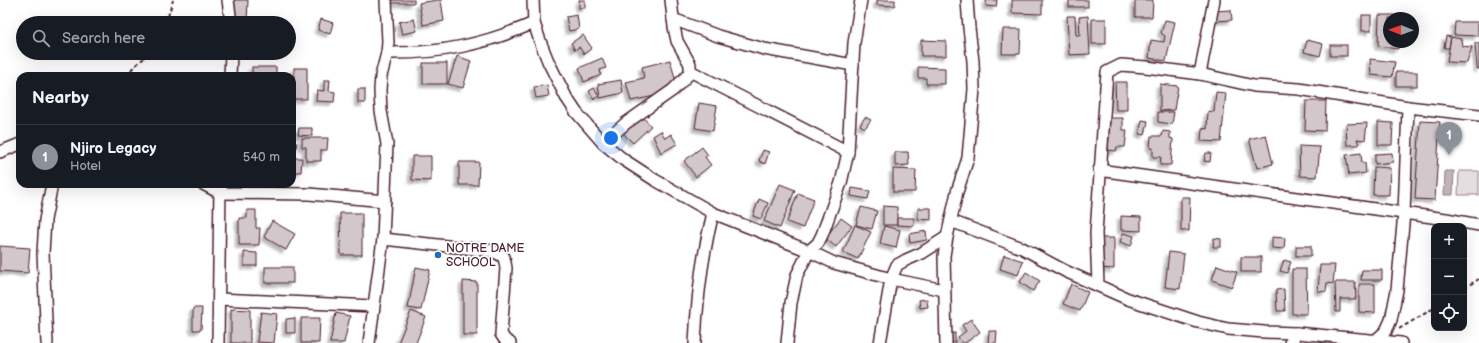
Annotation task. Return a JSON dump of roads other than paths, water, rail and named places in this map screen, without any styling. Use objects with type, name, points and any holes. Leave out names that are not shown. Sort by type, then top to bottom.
[{"type":"street","points":[[228,0],[231,16]]},
{"type":"street","points":[[369,343],[383,238],[385,201],[387,144],[381,111],[380,90],[381,76],[387,53],[386,0]]},
{"type":"street","points":[[533,0],[534,23],[548,61],[566,97],[576,112],[603,143],[624,160],[655,180],[713,213],[809,251],[834,263],[891,279],[944,290]]},
{"type":"street","points":[[603,143],[626,123],[673,90],[684,80],[690,71],[690,64],[678,41],[673,19],[671,0]]},
{"type":"street","points":[[787,343],[791,303],[797,275],[809,251],[818,243],[824,229],[841,183],[848,152],[854,43],[862,0]]},
{"type":"street","points":[[946,343],[944,256],[946,237],[957,192],[968,158],[974,89],[967,0]]},
{"type":"street","points":[[1200,74],[1214,0]]},
{"type":"street","points":[[673,19],[718,36],[750,45],[784,53],[852,65]]},
{"type":"street","points":[[387,53],[428,52],[456,48],[490,40],[534,23]]},
{"type":"street","points":[[230,72],[231,60]]},
{"type":"street","points":[[1098,284],[1096,233],[1099,170],[1107,72],[1121,65],[1200,74],[1254,86],[1299,89],[1408,107],[1479,115]]},
{"type":"street","points":[[690,71],[848,152]]},
{"type":"street","points":[[1376,340],[1386,331],[1394,308],[1404,213],[1408,107]]},
{"type":"street","points":[[0,152],[16,146]]},
{"type":"street","points":[[1099,170],[1479,225]]},
{"type":"street","points":[[47,343],[43,253],[45,220],[51,188]]},
{"type":"street","points":[[218,343],[220,188],[385,201]]},
{"type":"street","points":[[695,343],[696,307],[705,247],[713,213]]},
{"type":"street","points":[[951,221],[1022,248],[1065,271],[1128,298],[1198,322],[1228,328],[1264,332],[1297,333],[1401,343]]},
{"type":"street","points":[[880,343],[891,279],[897,265],[922,253],[946,237]]},
{"type":"street","points":[[383,238],[493,251],[504,257],[506,268],[501,334],[505,340],[510,343]]},
{"type":"street","points":[[219,299],[373,306]]},
{"type":"street","points":[[1290,343],[1297,333]]},
{"type":"place","name":"Njiro Legacy","points":[[1449,155]]},
{"type":"place","name":"NOTRE DAME SCHOOL","points":[[438,255]]}]
